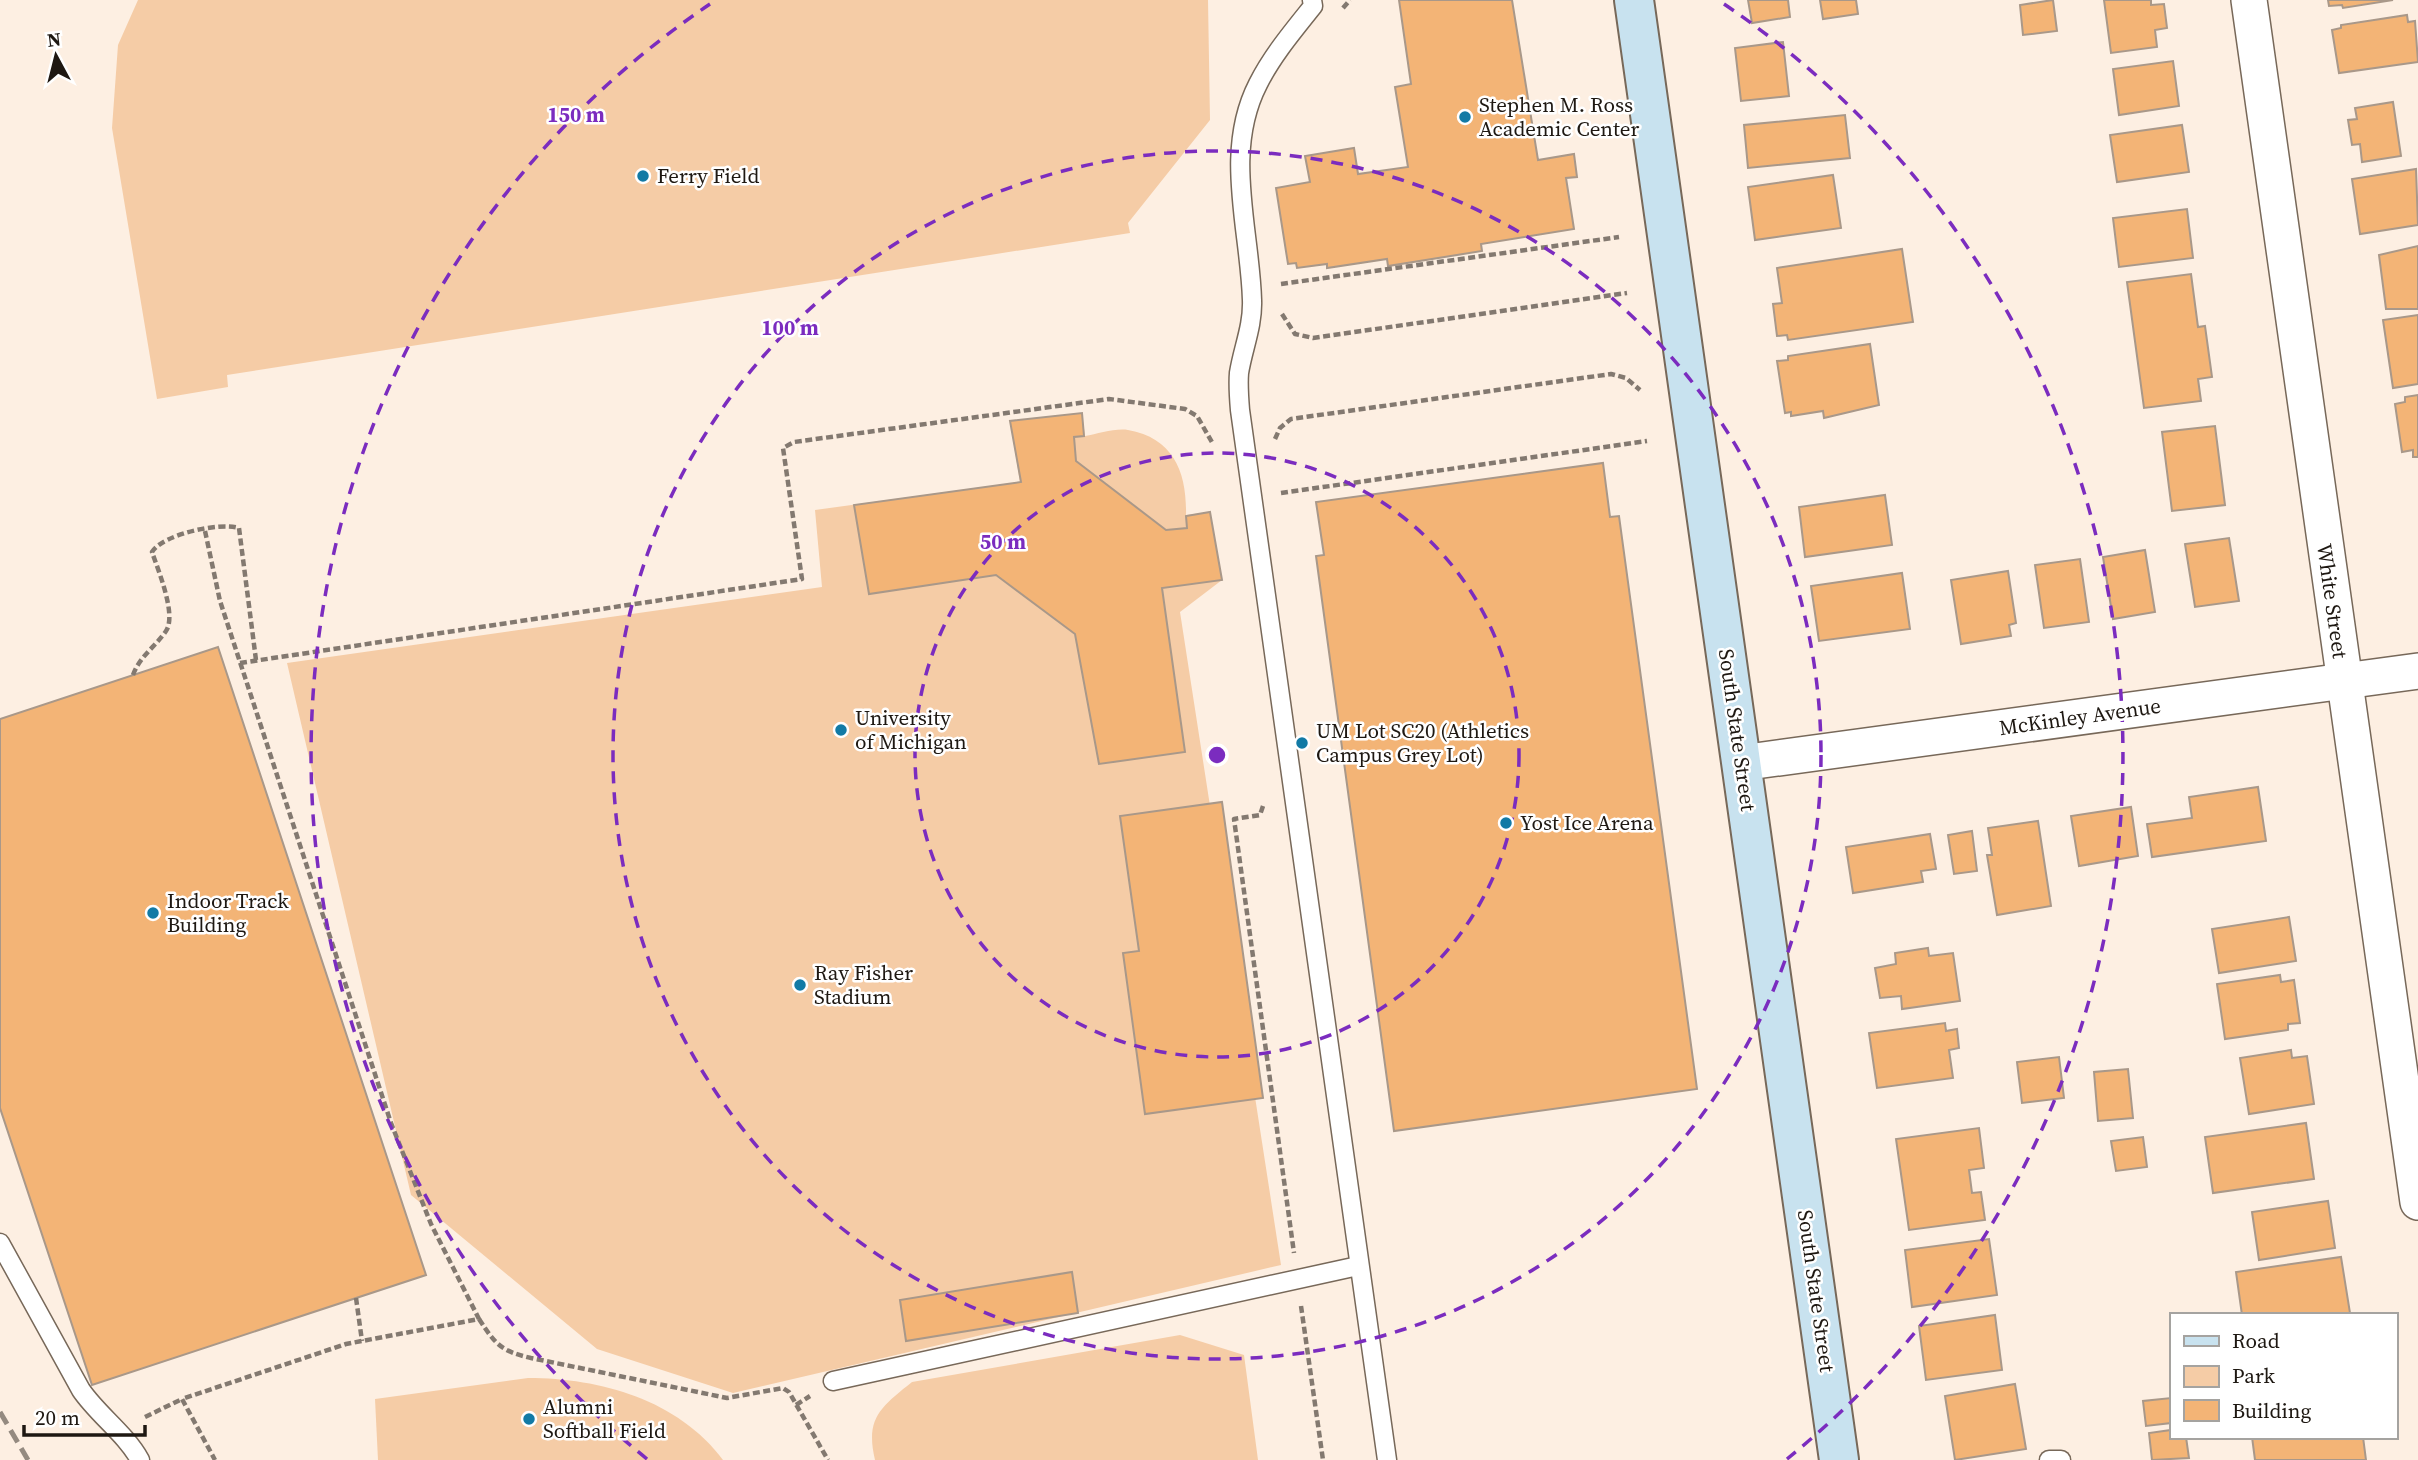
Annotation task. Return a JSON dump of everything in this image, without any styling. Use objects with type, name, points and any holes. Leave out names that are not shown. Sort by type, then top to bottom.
[{"type":"main road","name":"South State Street","points":[[1634,0],[1839,1460]]},
{"type":"street","name":"White Street","points":[[2249,0],[2343,682],[2413,1127],[2418,1202]]},
{"type":"street","name":"McKinley Avenue","points":[[1741,763],[2418,671]]},
{"type":"lane","points":[[1312,0],[1313,6],[1276,53],[1257,86],[1245,118],[1240,154],[1241,189],[1252,300],[1251,328],[1239,375],[1240,410],[1387,1460]]},
{"type":"lane","points":[[0,1243],[90,1404],[109,1420],[140,1460]]},
{"type":"lane","points":[[834,1381],[1358,1266]]},
{"type":"lane","points":[[2049,1460],[2061,1460]]},
{"type":"path","points":[[1342,10],[1350,0]]},
{"type":"path","points":[[1278,284],[1619,237]]},
{"type":"path","points":[[1276,272],[1279,292]]},
{"type":"path","points":[[1281,308],[1288,327],[1295,334],[1313,338],[1627,293]]},
{"type":"path","points":[[1275,451],[1276,434],[1292,419],[1611,374],[1626,378],[1640,390]]},
{"type":"path","points":[[240,663],[802,579],[783,448],[794,442],[1109,399],[1185,409],[1197,416],[1207,429],[1214,447]]},
{"type":"path","points":[[1281,493],[1647,442]]},
{"type":"path","points":[[1279,483],[1283,505]]},
{"type":"path","points":[[133,675],[137,663],[168,629],[171,615],[152,552],[156,545],[181,532],[234,526],[239,528],[256,660]]},
{"type":"path","points":[[205,531],[220,600],[391,1124],[431,1224],[479,1320],[503,1350],[531,1358],[727,1398],[783,1388],[789,1392],[828,1460]]},
{"type":"path","points":[[1261,797],[1263,813],[1234,818],[1323,1460]]},
{"type":"path","points":[[356,1298],[362,1341]]},
{"type":"path","points":[[135,1423],[182,1399],[362,1341],[479,1320]]},
{"type":"path","points":[[182,1399],[215,1460]]},
{"type":"green space","name":"Ferry Field","points":[[138,0],[1208,0],[1210,120],[1128,223],[1130,233],[227,375],[228,387],[157,399],[112,128],[118,45]]},
{"type":"green space","name":"Ray Fisher Stadium","points":[[1082,413],[1085,436],[1112,430],[1128,430],[1157,441],[1167,449],[1180,472],[1184,485],[1186,515],[1210,512],[1222,580],[1180,612],[1281,1265],[733,1393],[597,1349],[411,1195],[287,663],[822,587],[815,510],[1020,482],[1010,421]]},
{"type":"green space","points":[[1180,1335],[1244,1355],[1258,1460],[875,1460],[872,1446],[874,1423],[884,1407],[912,1382]]},
{"type":"green space","name":"Alumni Softball Field","points":[[528,1378],[583,1382],[636,1397],[684,1422],[705,1439],[723,1460],[378,1460],[375,1399]]},
{"type":"building","name":"Stephen M. Ross Academic Center","points":[[1399,0],[1512,0],[1538,160],[1574,154],[1577,177],[1566,178],[1574,229],[1481,244],[1482,251],[1388,266],[1387,259],[1327,268],[1327,264],[1297,268],[1296,263],[1288,264],[1276,188],[1310,182],[1305,156],[1354,148],[1358,174],[1408,167],[1395,87],[1411,84]]},
{"type":"building","points":[[1748,0],[1788,0],[1790,17],[1752,23]]},
{"type":"building","points":[[1820,0],[1856,0],[1858,14],[1823,19]]},
{"type":"building","points":[[2053,0],[2057,31],[2023,35],[2020,5]]},
{"type":"building","points":[[2104,0],[2151,0],[2151,5],[2164,4],[2167,28],[2155,30],[2157,47],[2111,53]]},
{"type":"building","points":[[2328,0],[2393,0],[2343,8],[2342,5],[2329,6]]},
{"type":"building","points":[[2407,15],[2408,22],[2415,21],[2418,62],[2339,73],[2332,30],[2341,28],[2341,25]]},
{"type":"building","points":[[1783,42],[1789,96],[1741,101],[1735,48]]},
{"type":"building","points":[[2173,61],[2179,106],[2119,115],[2113,69]]},
{"type":"building","points":[[2393,102],[2401,156],[2362,162],[2360,144],[2352,145],[2348,120],[2357,119],[2355,108]]},
{"type":"building","points":[[1845,115],[1850,158],[1748,168],[1744,125]]},
{"type":"building","points":[[2182,125],[2189,172],[2117,182],[2110,135]]},
{"type":"building","points":[[2416,169],[2418,225],[2360,234],[2352,179]]},
{"type":"building","points":[[1833,175],[1841,228],[1755,240],[1748,187]]},
{"type":"building","points":[[2187,209],[2193,258],[2119,267],[2113,218]]},
{"type":"building","points":[[2418,246],[2418,309],[2386,309],[2379,255]]},
{"type":"building","points":[[1902,249],[1913,322],[1788,340],[1787,335],[1777,336],[1773,304],[1782,303],[1777,268]]},
{"type":"building","points":[[2191,274],[2198,327],[2205,326],[2212,377],[2198,379],[2201,401],[2144,408],[2127,282]]},
{"type":"building","points":[[2418,315],[2418,384],[2393,388],[2383,320]]},
{"type":"building","points":[[1870,344],[1879,405],[1824,418],[1823,411],[1791,416],[1791,412],[1785,413],[1777,361],[1788,360],[1788,356]]},
{"type":"building","points":[[2418,395],[2418,457],[2413,457],[2413,450],[2402,452],[2395,404],[2405,402],[2405,397]]},
{"type":"building","points":[[1082,413],[1084,436],[1074,437],[1076,461],[1166,530],[1187,528],[1186,516],[1210,512],[1222,580],[1162,588],[1185,752],[1099,764],[1075,634],[996,575],[869,594],[854,505],[1021,482],[1010,421]]},
{"type":"building","points":[[2215,426],[2225,505],[2172,511],[2162,432]]},
{"type":"building","name":"Yost Ice Arena","points":[[1603,463],[1610,517],[1619,516],[1697,1089],[1394,1131],[1316,556],[1324,555],[1316,502]]},
{"type":"building","points":[[1885,495],[1892,545],[1805,557],[1799,507]]},
{"type":"building","points":[[2229,538],[2239,601],[2195,607],[2185,544]]},
{"type":"building","points":[[2145,550],[2155,612],[2113,619],[2103,557]]},
{"type":"building","points":[[2080,559],[2089,622],[2044,628],[2035,565]]},
{"type":"building","points":[[2008,571],[2016,623],[2009,625],[2011,636],[1961,644],[1951,580]]},
{"type":"building","points":[[1902,573],[1910,629],[1819,641],[1811,586]]},
{"type":"building","name":"Indoor Track Building","points":[[218,647],[426,1275],[92,1385],[0,1108],[0,719]]},
{"type":"building","points":[[2258,787],[2266,841],[2152,857],[2147,824],[2192,818],[2189,797]]},
{"type":"building","points":[[1222,802],[1263,1098],[1145,1114],[1123,953],[1139,951],[1120,816]]},
{"type":"building","points":[[2131,807],[2138,856],[2079,866],[2071,816]]},
{"type":"building","points":[[2038,821],[2051,906],[1997,915],[1987,855],[1992,855],[1988,828]]},
{"type":"building","points":[[1972,831],[1977,871],[1954,874],[1948,835]]},
{"type":"building","points":[[1930,834],[1936,869],[1921,871],[1923,882],[1853,893],[1846,847]]},
{"type":"building","points":[[2289,917],[2296,961],[2219,973],[2212,929]]},
{"type":"building","points":[[1928,948],[1929,956],[1953,953],[1960,1001],[1902,1009],[1901,996],[1880,998],[1875,968],[1896,964],[1895,953]]},
{"type":"building","points":[[2280,975],[2281,982],[2294,980],[2300,1023],[2288,1024],[2288,1030],[2225,1039],[2217,984]]},
{"type":"building","points":[[1945,1023],[1946,1031],[1957,1029],[1959,1048],[1949,1050],[1953,1078],[1877,1088],[1869,1033]]},
{"type":"building","points":[[2291,1050],[2292,1058],[2307,1056],[2314,1104],[2249,1114],[2240,1058]]},
{"type":"building","points":[[2059,1057],[2064,1098],[2022,1103],[2017,1062]]},
{"type":"building","points":[[2128,1069],[2133,1118],[2098,1121],[2094,1072]]},
{"type":"building","points":[[2306,1123],[2314,1179],[2213,1193],[2205,1137]]},
{"type":"building","points":[[1979,1128],[1984,1168],[1969,1170],[1972,1193],[1981,1192],[1985,1220],[1909,1230],[1896,1139]]},
{"type":"building","points":[[2143,1137],[2147,1167],[2116,1171],[2111,1141]]},
{"type":"building","points":[[2328,1201],[2335,1248],[2259,1260],[2252,1212]]},
{"type":"building","points":[[1989,1239],[1997,1295],[1912,1307],[1905,1250]]},
{"type":"building","points":[[2341,1257],[2350,1313],[2242,1313],[2236,1272]]},
{"type":"building","points":[[1072,1272],[1078,1313],[906,1341],[900,1300]]},
{"type":"building","points":[[1995,1315],[2002,1370],[1926,1380],[1919,1326]]},
{"type":"building","points":[[2015,1384],[2026,1449],[1955,1460],[1945,1396]]},
{"type":"building","points":[[2170,1398],[2170,1423],[2146,1426],[2143,1401]]},
{"type":"building","points":[[2170,1430],[2170,1439],[2186,1439],[2189,1458],[2152,1460],[2149,1433]]},
{"type":"building","points":[[2252,1439],[2363,1439],[2366,1460],[2255,1460]]},
{"type":"railway","points":[[0,1412],[28,1460]]},
{"type":"place","name":"Stephen M. Ross Academic Center","points":[[1465,117]]},
{"type":"place","name":"Ferry Field","points":[[643,176]]},
{"type":"place","name":"University of Michigan","points":[[841,730]]},
{"type":"place","name":"UM Lot SC20 (Athletics Campus Grey Lot)","points":[[1302,743]]},
{"type":"place","name":"Yost Ice Arena","points":[[1506,823]]},
{"type":"place","name":"Indoor Track Building","points":[[153,913]]},
{"type":"place","name":"Ray Fisher Stadium","points":[[800,985]]},
{"type":"place","name":"Alumni Softball Field","points":[[529,1419]]}]
